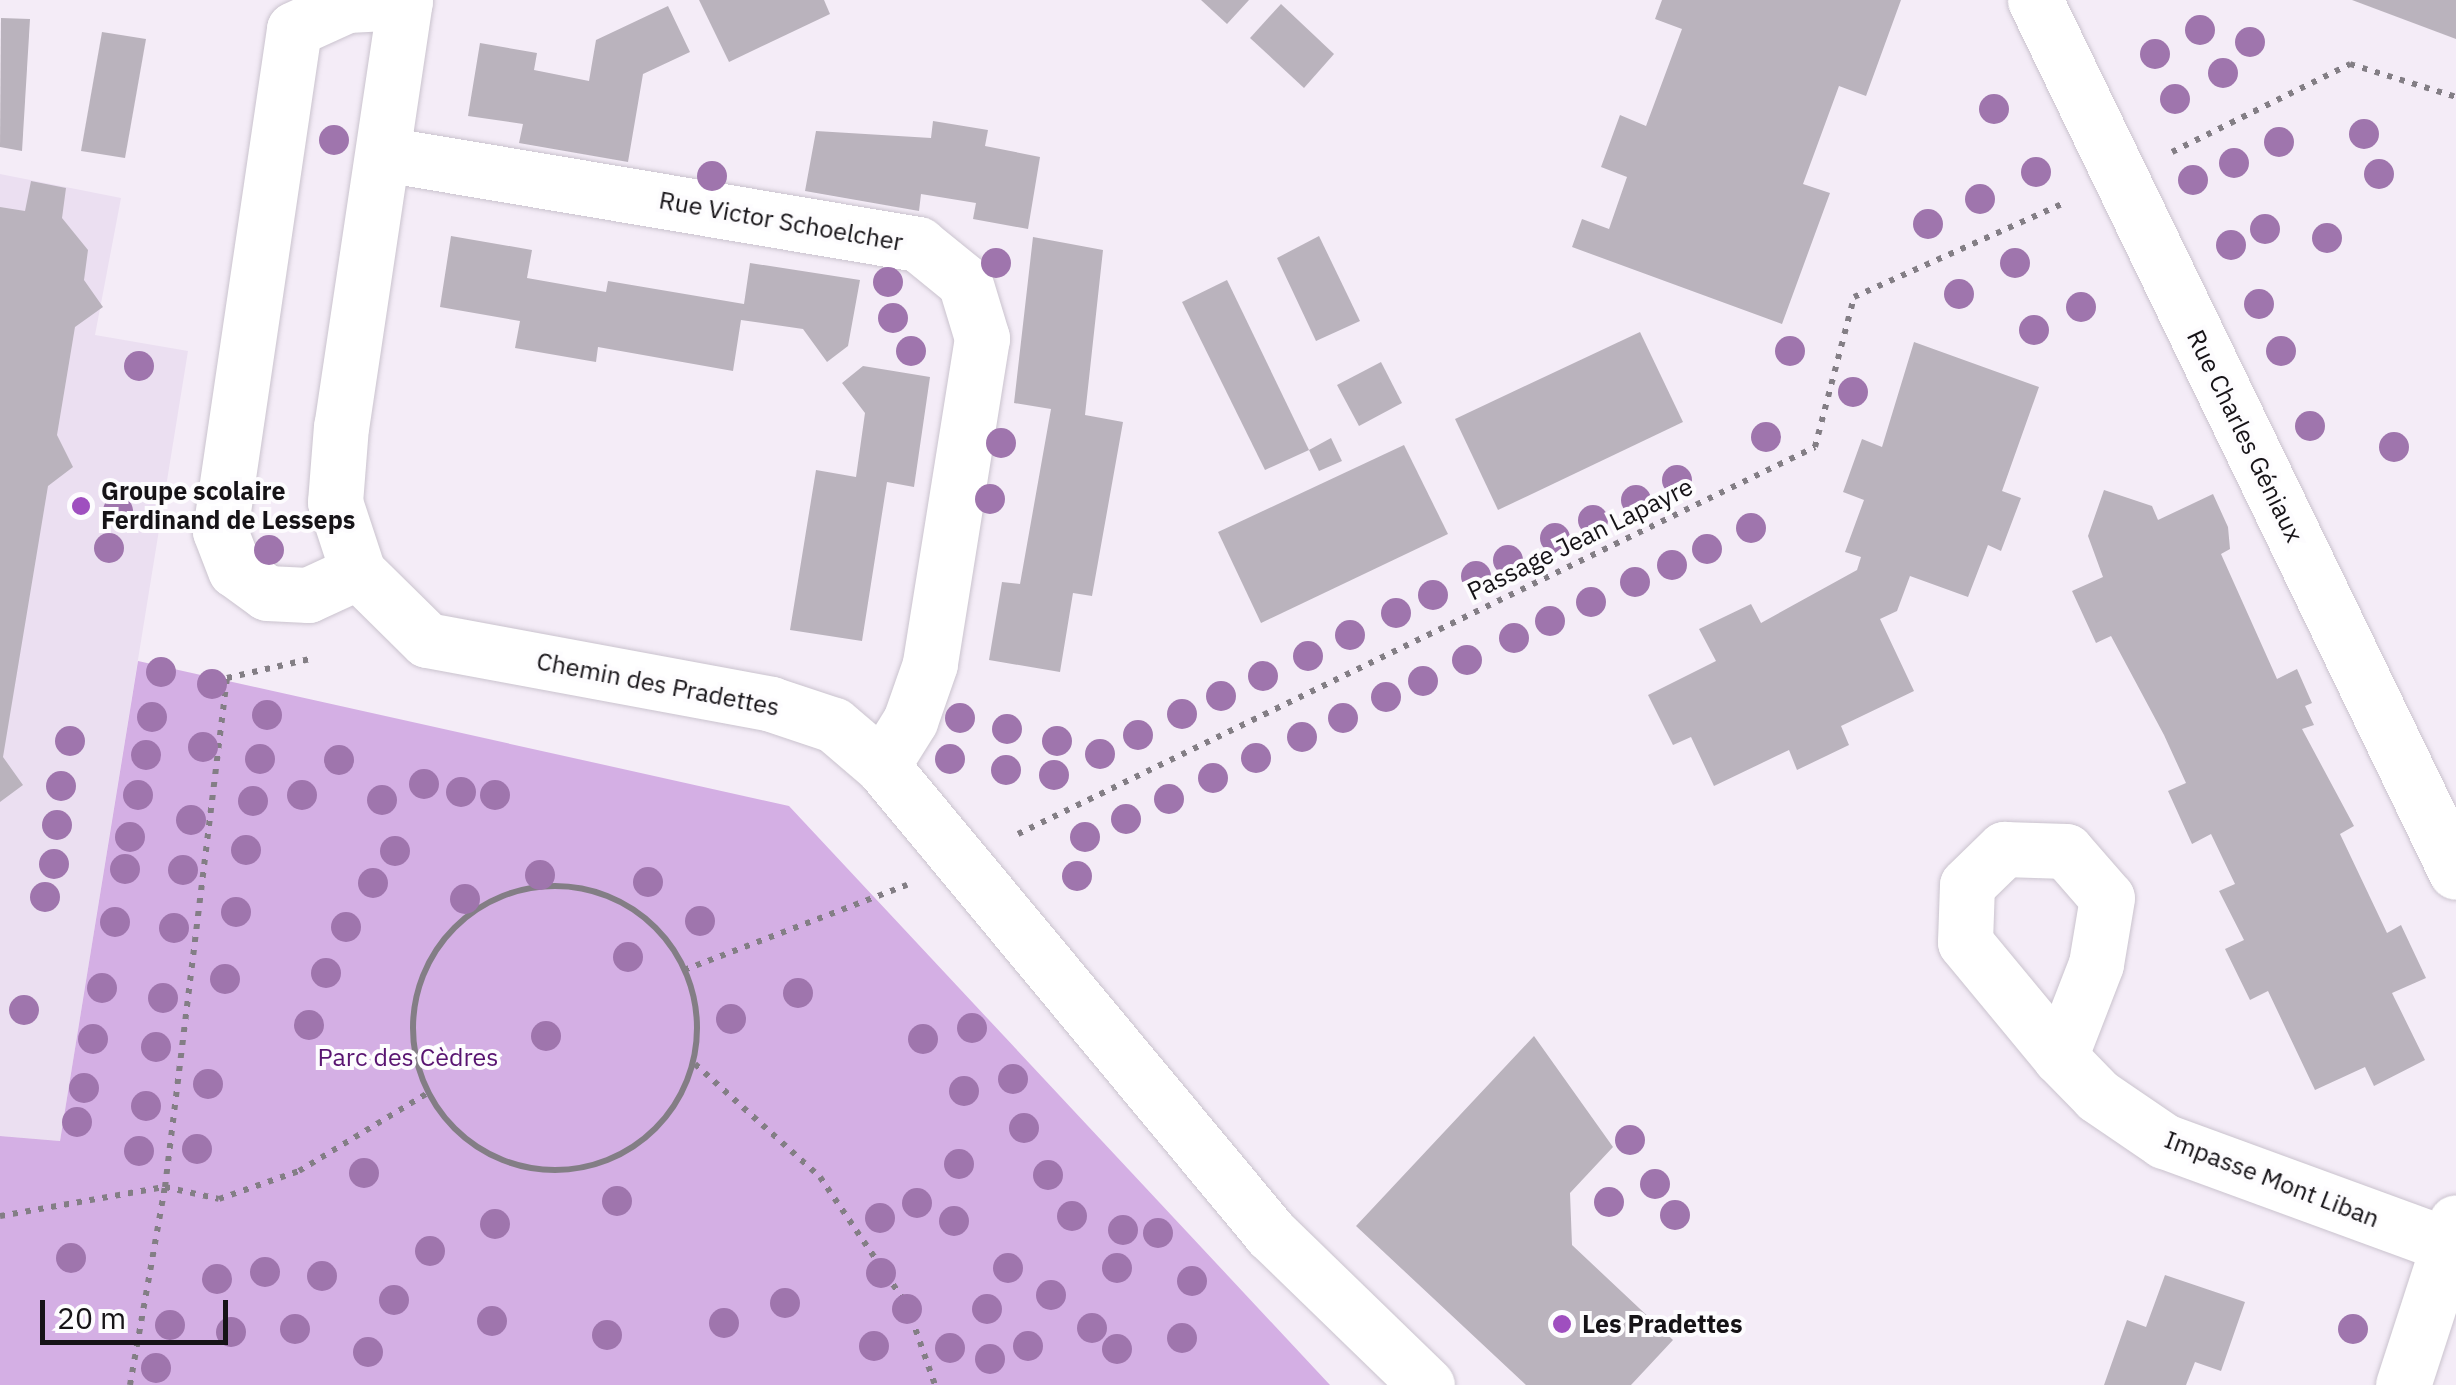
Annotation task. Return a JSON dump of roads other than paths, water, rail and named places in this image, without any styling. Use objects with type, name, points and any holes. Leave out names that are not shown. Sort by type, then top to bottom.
[{"type":"street","name":"Rue Charles Géniaux","points":[[2035,0],[2456,872]]},
{"type":"street","name":"Chemin des Pradettes","points":[[405,1],[335,502],[358,572],[427,640],[770,704],[834,725],[882,766],[1272,1234],[1355,1320],[1426,1385]]},
{"type":"street","points":[[358,572],[308,596],[267,594],[235,570],[220,532],[294,30],[347,4],[405,1]]},
{"type":"street","name":"Rue Victor Schoelcher","points":[[384,154],[918,244],[965,282],[982,338],[930,664],[882,766]]},
{"type":"street","name":"Impasse Mont Liban","points":[[2060,1057],[2164,1141],[2452,1233]]},
{"type":"street","points":[[2403,1385],[2452,1233]]},
{"type":"street","name":"Chemin des Pradettes","points":[[1355,1320],[1391,1385]]},
{"type":"place","name":"Groupe scolaire Ferdinand de Lesseps","points":[[81,506]]},
{"type":"place","name":"Les Pradettes","points":[[1562,1324]]},
{"type":"park label","name":"Parc des Cèdres","points":[[408,1057]]}]
